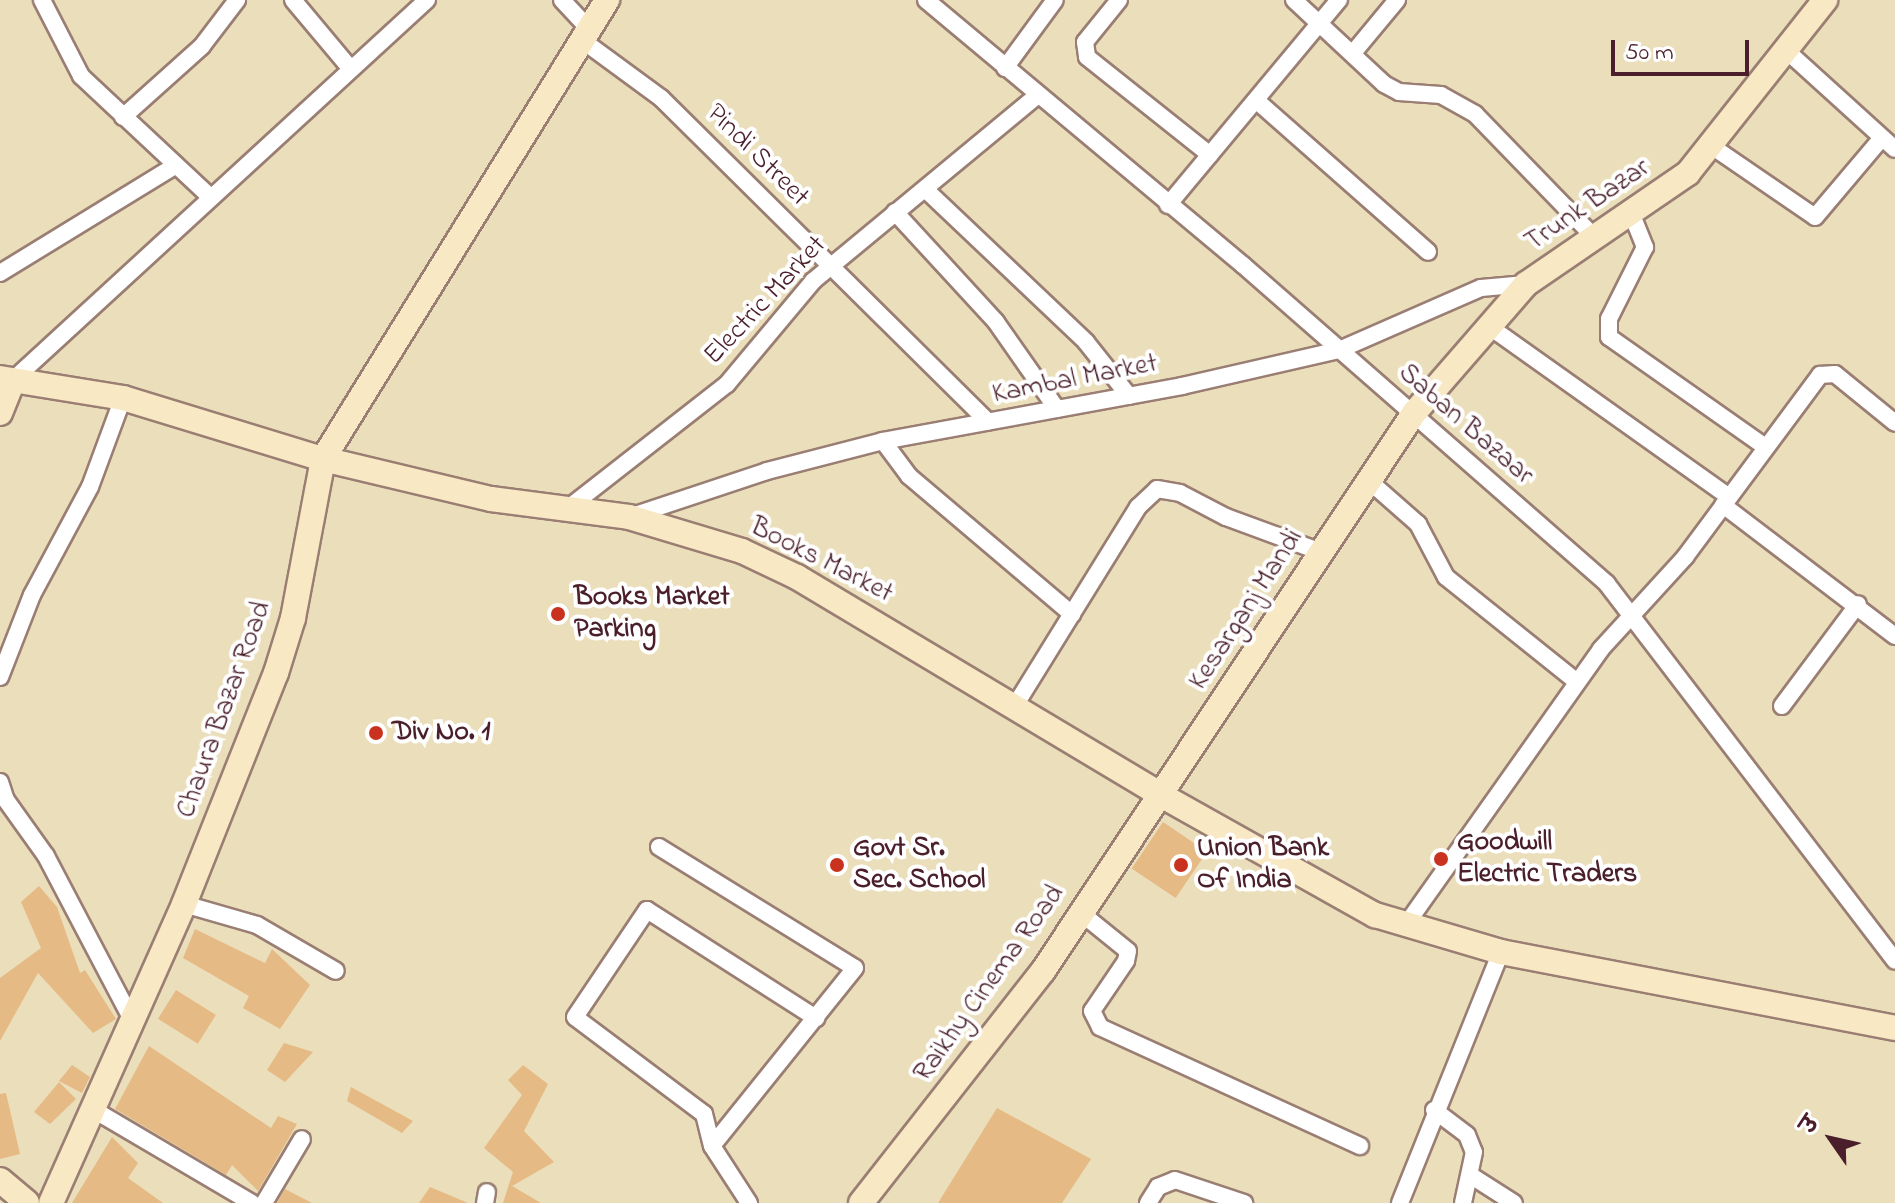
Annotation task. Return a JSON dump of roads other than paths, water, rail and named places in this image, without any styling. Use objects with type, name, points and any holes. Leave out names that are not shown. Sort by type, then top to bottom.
[{"type":"street","points":[[42,0],[81,76],[208,195]]},
{"type":"street","points":[[123,117],[202,46],[237,0]]},
{"type":"street","points":[[293,0],[349,67]]},
{"type":"street","points":[[0,413],[6,379],[427,0]]},
{"type":"street","name":"Pindi Street","points":[[562,0],[585,34],[661,98],[988,422]]},
{"type":"street","name":"Chaura Bazar Road","points":[[51,1203],[184,904],[289,632],[323,459],[607,0]]},
{"type":"street","name":"Saban Bazaar","points":[[926,0],[1414,413],[1596,574],[1630,613],[1895,961]]},
{"type":"street","points":[[1005,68],[1055,0]]},
{"type":"street","points":[[1119,0],[1085,42],[1087,57],[1210,155]]},
{"type":"street","points":[[1294,0],[1391,88],[1441,95],[1475,114],[1595,238]]},
{"type":"street","points":[[1168,205],[1339,0]]},
{"type":"street","points":[[1353,53],[1397,0]]},
{"type":"street","name":"Trunk Bazar","points":[[1382,458],[1414,413],[1526,284],[1669,189],[1788,52],[1825,0]]},
{"type":"street","points":[[1710,145],[1815,217],[1888,144],[1788,52]]},
{"type":"street","name":"Electric Market","points":[[567,509],[727,384],[830,265],[1038,95]]},
{"type":"street","points":[[1257,101],[1428,252]]},
{"type":"street","points":[[0,273],[176,165]]},
{"type":"street","points":[[925,189],[1086,342],[1129,396]]},
{"type":"street","points":[[895,212],[996,322],[1057,409]]},
{"type":"street","points":[[1632,215],[1645,247],[1609,319],[1609,337],[1764,446]]},
{"type":"street","name":"Kambal Market","points":[[629,517],[767,471],[883,441],[1129,396],[1339,350],[1481,288],[1526,284]]},
{"type":"street","points":[[1490,327],[1726,501],[1895,636]]},
{"type":"street","points":[[1405,926],[1577,682],[1630,613],[1674,571],[1764,446],[1826,372],[1835,374],[1895,423]]},
{"type":"street","name":"Books Market","points":[[6,379],[123,398],[323,459],[491,499],[629,517],[772,564],[1016,704],[1159,794],[1352,904],[1405,926],[1501,952],[1895,1028]]},
{"type":"street","points":[[0,677],[32,595],[90,487],[123,398]]},
{"type":"street","points":[[883,441],[909,476],[1072,614]]},
{"type":"street","name":"Kesarganj Mandi","points":[[1159,794],[1382,458]]},
{"type":"street","points":[[1368,480],[1418,524],[1446,577],[1577,682]]},
{"type":"street","points":[[1016,704],[1138,507],[1157,489],[1180,493],[1226,517],[1321,552]]},
{"type":"street","points":[[1782,706],[1858,604]]},
{"type":"street","points":[[0,782],[3,801],[46,856],[133,1022]]},
{"type":"street","name":"Raikhy Cinema Road","points":[[861,1203],[1043,971],[1159,794]]},
{"type":"street","points":[[659,847],[855,968],[712,1146]]},
{"type":"street","points":[[184,904],[257,925],[336,971]]},
{"type":"street","points":[[749,1203],[712,1146],[704,1114],[575,1017],[647,910],[816,1018]]},
{"type":"street","points":[[1081,913],[1128,951],[1126,961],[1092,1011],[1100,1027],[1360,1146]]},
{"type":"street","points":[[1400,1203],[1434,1110],[1501,952]]},
{"type":"street","points":[[94,1110],[252,1203]]},
{"type":"street","points":[[1434,1110],[1471,1143],[1470,1175],[1463,1203]]},
{"type":"street","points":[[264,1203],[302,1139]]},
{"type":"street","points":[[1470,1175],[1514,1203]]},
{"type":"street","points":[[0,1180],[27,1203]]},
{"type":"street","points":[[1148,1203],[1158,1187],[1175,1180],[1244,1203]]},
{"type":"place","name":"Books Market Parking","points":[[558,614]]},
{"type":"place","name":"Div No. 1","points":[[376,733]]},
{"type":"place","name":"Goodwill Electric Traders","points":[[1441,859]]},
{"type":"place","name":"Govt Sr. Sec. School","points":[[837,865]]},
{"type":"place","name":"Union Bank Of India","points":[[1181,865]]}]
